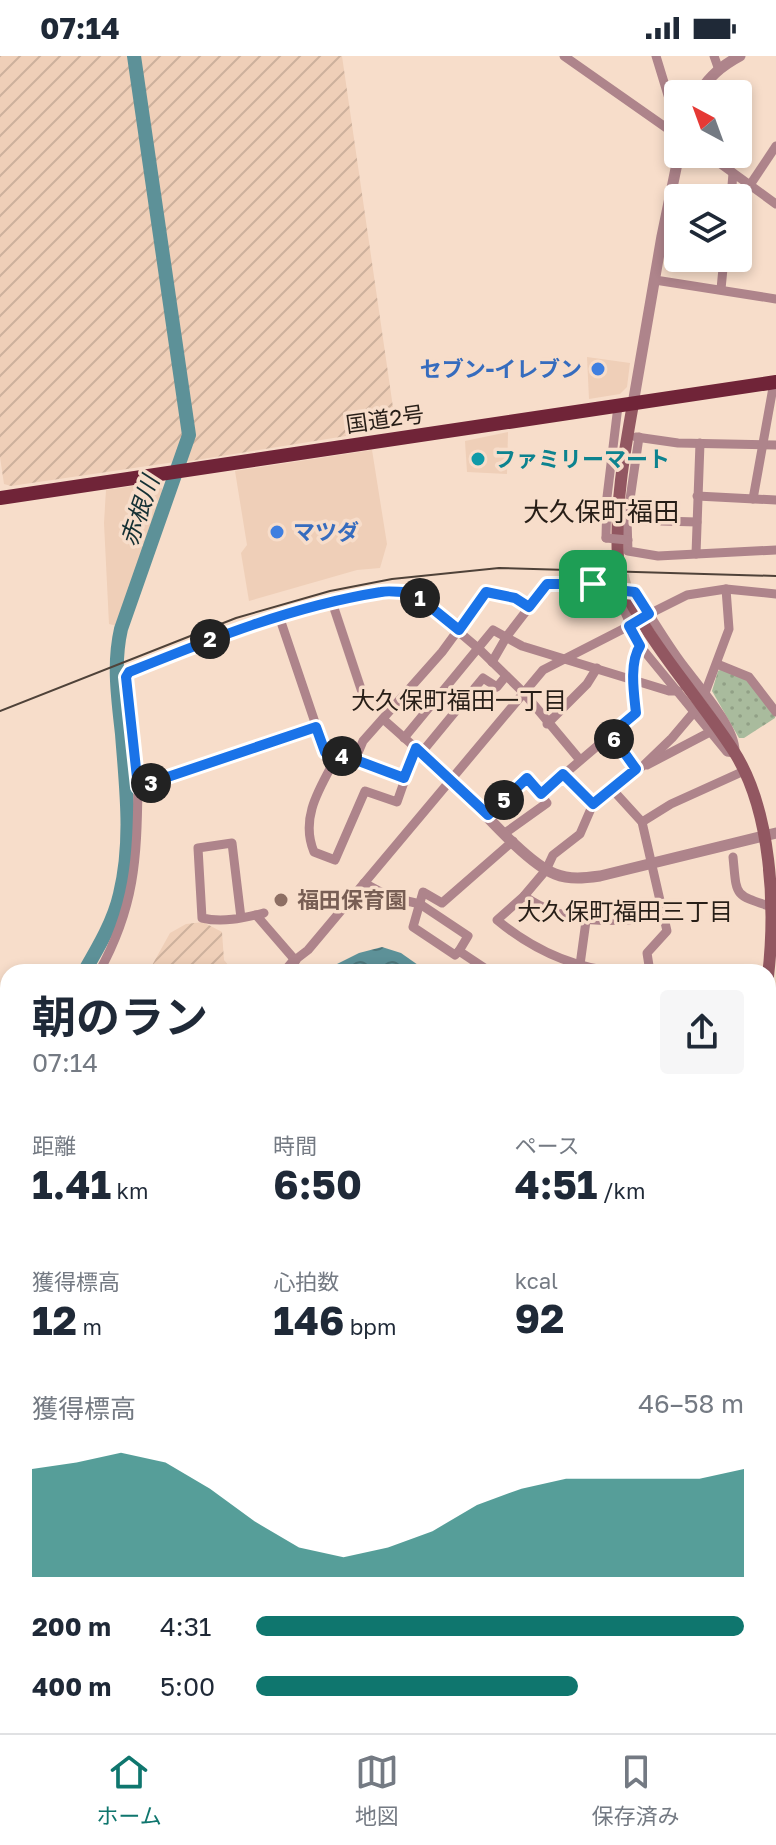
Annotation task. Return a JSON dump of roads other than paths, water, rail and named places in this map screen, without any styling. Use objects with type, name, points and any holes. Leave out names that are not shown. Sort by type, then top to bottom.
[{"type":"highway","name":"国道2号","points":[[0,497],[775,382]]},
{"type":"main road","points":[[623,554],[617,532],[633,436],[626,405]]},
{"type":"main road","points":[[629,599],[662,655],[735,753],[744,771],[770,834],[774,950]]},
{"type":"street","points":[[656,56],[664,82]]},
{"type":"street","points":[[714,56],[719,70]]},
{"type":"street","points":[[711,80],[719,70],[740,56]]},
{"type":"street","points":[[569,57],[664,126]]},
{"type":"street","points":[[751,184],[776,146]]},
{"type":"street","points":[[628,540],[606,538],[607,497],[676,168]]},
{"type":"street","points":[[726,168],[749,184]]},
{"type":"street","points":[[732,184],[733,173]]},
{"type":"street","points":[[752,186],[776,204]]},
{"type":"street","points":[[721,289],[723,272]]},
{"type":"street","points":[[655,280],[776,299]]},
{"type":"street","points":[[753,499],[775,382]]},
{"type":"street","points":[[776,445],[700,443],[633,436],[628,540],[623,554],[658,556],[776,550]]},
{"type":"street","points":[[696,554],[700,443]]},
{"type":"street","points":[[697,496],[776,500]]},
{"type":"street","points":[[627,520],[697,522]]},
{"type":"street","points":[[492,662],[507,636],[547,584],[593,584],[598,588],[635,592],[719,712],[736,745],[735,753],[727,752],[640,646],[615,590]]},
{"type":"street","points":[[292,964],[308,950],[543,670],[687,595],[726,589],[776,594]]},
{"type":"street","points":[[705,693],[729,629],[726,589]]},
{"type":"street","points":[[103,964],[128,906],[137,859],[138,787],[126,677],[129,672],[224,633],[279,616],[386,591],[398,594],[412,592],[459,630],[524,693],[580,760]]},
{"type":"street","points":[[355,760],[363,741],[459,630],[486,592],[515,598],[529,607]]},
{"type":"street","points":[[332,602],[362,692]]},
{"type":"street","points":[[279,616],[325,752],[404,778]]},
{"type":"street","points":[[404,738],[493,630],[522,646],[669,691],[678,691]]},
{"type":"street","points":[[541,794],[636,713],[633,680],[636,650],[640,646]]},
{"type":"street","points":[[717,664],[749,677],[776,712]]},
{"type":"street","points":[[547,724],[587,684],[597,668]]},
{"type":"street","points":[[338,754],[310,813],[309,840],[319,856],[335,860],[365,791],[397,802],[404,778],[419,750],[483,678],[497,687],[506,676]]},
{"type":"street","points":[[569,964],[526,942],[497,920],[524,896],[546,870],[553,855],[580,834],[593,804],[672,738],[694,712]]},
{"type":"street","points":[[383,719],[452,780],[536,864],[558,875],[583,878],[770,834]]},
{"type":"street","points":[[138,787],[316,727]]},
{"type":"street","points":[[640,767],[710,732]]},
{"type":"street","points":[[611,734],[640,767]]},
{"type":"street","points":[[642,822],[671,804],[744,771]]},
{"type":"street","points":[[563,774],[593,804]]},
{"type":"street","points":[[364,883],[390,897],[420,904],[468,936],[455,955],[413,927],[420,904],[423,892],[442,903],[547,803],[527,778],[488,815]]},
{"type":"street","points":[[611,788],[642,822],[667,931],[647,953],[649,964]]},
{"type":"street","points":[[241,918],[232,843],[198,848],[202,918],[219,922],[241,918],[260,914],[295,960]]},
{"type":"street","points":[[733,857],[736,891],[741,896],[772,907]]},
{"type":"street","points":[[524,896],[562,914],[586,921],[619,922],[663,916]]},
{"type":"street","points":[[580,964],[586,921]]},
{"type":"street","points":[[459,951],[478,964]]},
{"type":"water","points":[[382,947],[401,953],[417,964],[337,964],[359,953]]},
{"type":"waterway","name":"赤根川","points":[[88,964],[114,914],[126,854],[127,794],[117,681],[121,629],[189,435],[134,56]]},
{"type":"tunnel","points":[[618,558],[629,599]]},
{"type":"railway","points":[[0,711],[236,618],[330,591],[392,579],[499,568],[776,576]]},
{"type":"place","name":"セブン-イレブン","points":[[598,369]]},
{"type":"place","name":"ファミリーマート","points":[[478,459]]},
{"type":"place","name":"マツダ","points":[[277,532]]},
{"type":"place","name":"福田保育園","points":[[281,900]]},
{"type":"district","name":"大久保町福田","points":[[601,512]]},
{"type":"district","name":"大久保町福田一丁目","points":[[459,701]]},
{"type":"district","name":"大久保町福田三丁目","points":[[625,912]]}]
